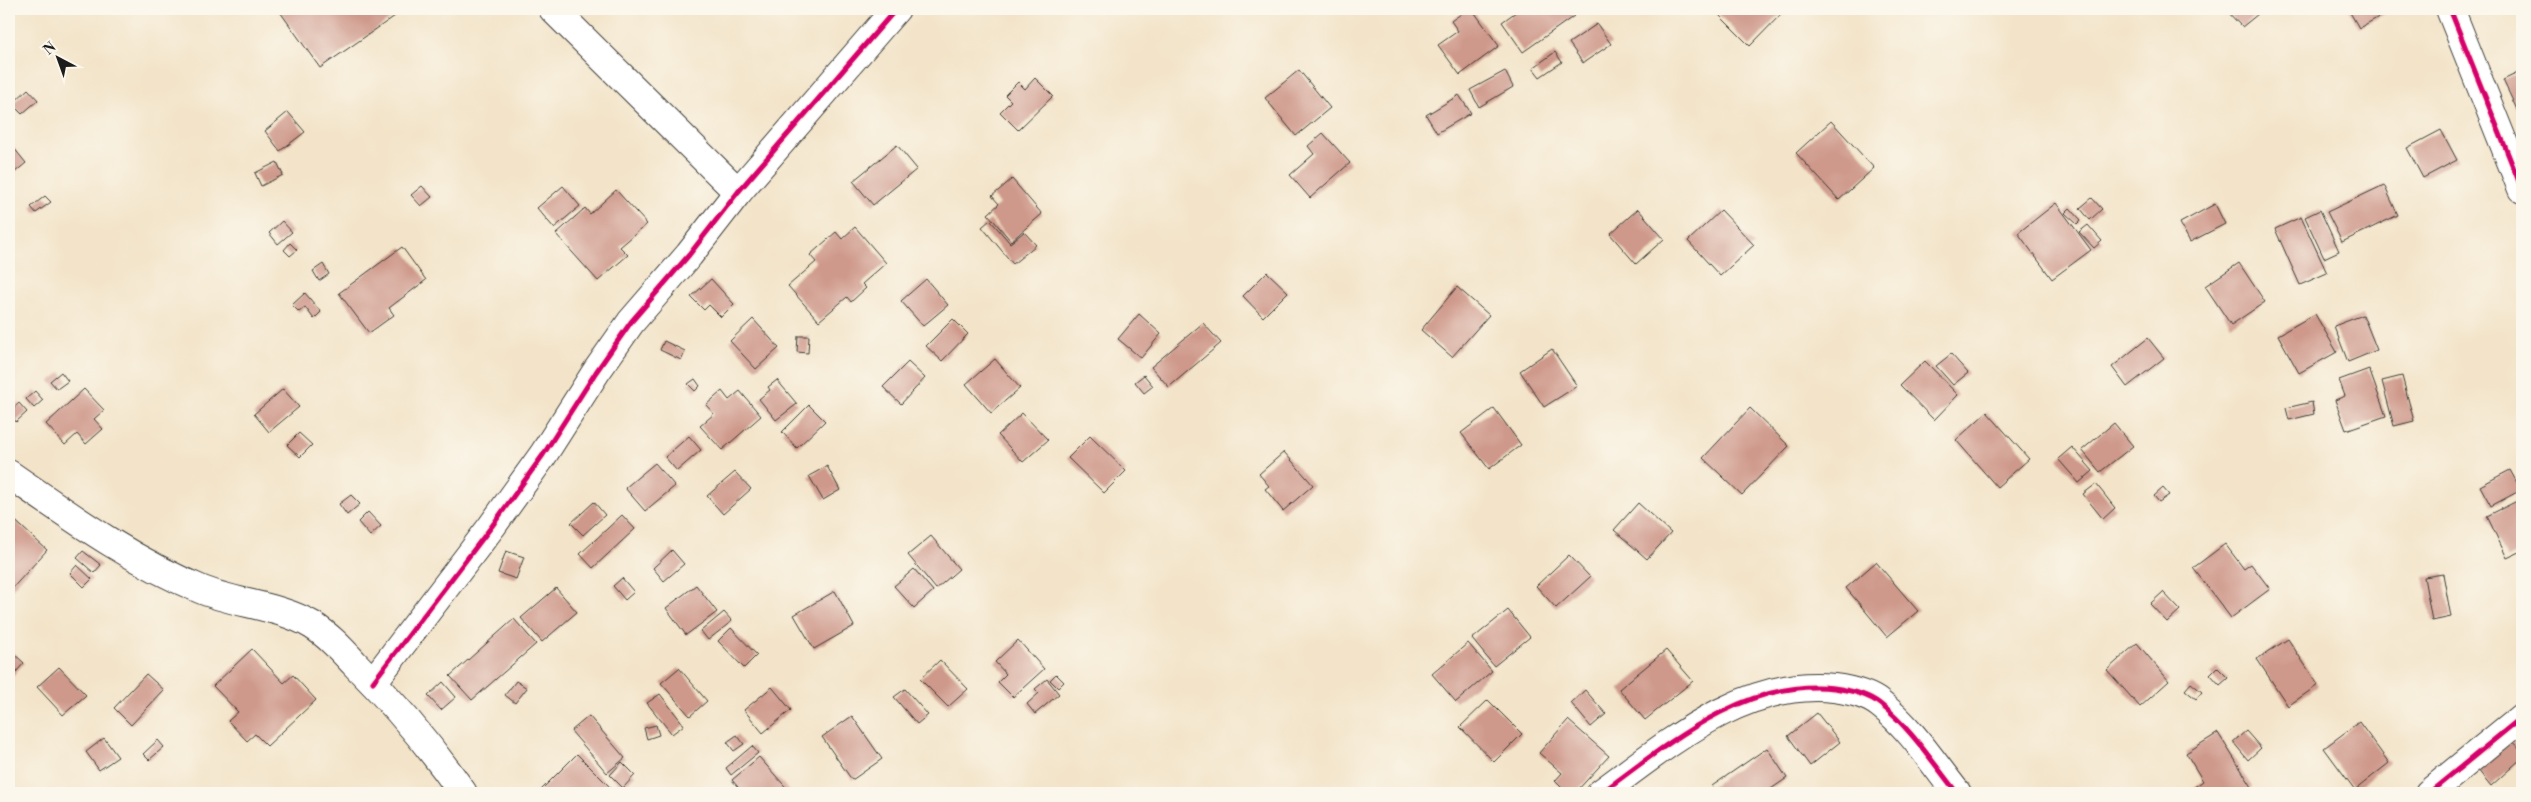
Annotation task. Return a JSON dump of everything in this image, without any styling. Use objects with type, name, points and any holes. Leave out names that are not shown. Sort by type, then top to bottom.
[{"type":"street","points":[[553,9],[738,192]]},
{"type":"street","points":[[373,682],[492,526],[543,455],[596,372],[631,322],[689,255],[738,192],[896,9]]},
{"type":"street","points":[[2450,9],[2522,188]]},
{"type":"street","points":[[9,474],[103,539],[156,570],[202,590],[292,616],[311,624],[326,635],[373,682],[419,735],[464,793]]},
{"type":"street","points":[[1601,793],[1675,738],[1717,714],[1777,690],[1817,686],[1851,690],[1879,703],[1912,736],[1957,793]]},
{"type":"street","points":[[2430,793],[2522,717]]},
{"type":"building","points":[[278,9],[405,9],[320,68]]},
{"type":"building","points":[[1468,9],[1472,9],[1499,46],[1460,75],[1438,45],[1458,31],[1451,21]]},
{"type":"building","points":[[1520,9],[1569,9],[1574,16],[1523,52],[1502,22]]},
{"type":"building","points":[[1725,9],[1786,9],[1750,46],[1719,15]]},
{"type":"building","points":[[2225,9],[2254,9],[2258,14],[2242,27]]},
{"type":"building","points":[[2348,9],[2393,9],[2359,28]]},
{"type":"building","points":[[1597,24],[1611,44],[1583,63],[1569,43]]},
{"type":"building","points":[[1555,52],[1562,62],[1540,77],[1533,68]]},
{"type":"building","points":[[1299,70],[1330,108],[1296,136],[1265,98]]},
{"type":"building","points":[[1505,71],[1513,87],[1479,107],[1470,90]]},
{"type":"building","points":[[2522,71],[2522,120],[2503,80]]},
{"type":"building","points":[[1035,78],[1053,96],[1018,130],[1000,112],[1011,101],[1005,95],[1018,82],[1025,89]]},
{"type":"building","points":[[28,89],[38,100],[22,114],[12,104]]},
{"type":"building","points":[[1459,95],[1471,113],[1437,133],[1426,115]]},
{"type":"building","points":[[288,112],[305,132],[280,151],[265,131]]},
{"type":"building","points":[[1831,121],[1874,168],[1839,200],[1796,153]]},
{"type":"building","points":[[2441,130],[2457,160],[2423,178],[2407,148]]},
{"type":"building","points":[[1323,133],[1350,163],[1310,198],[1290,175],[1314,154],[1308,146]]},
{"type":"building","points":[[9,142],[26,163],[9,177]]},
{"type":"building","points":[[897,145],[917,169],[873,205],[853,181]]},
{"type":"building","points":[[277,162],[283,175],[261,186],[255,173]]},
{"type":"building","points":[[1012,179],[1042,214],[1011,241],[988,214],[999,204],[992,196]]},
{"type":"building","points":[[2384,185],[2398,215],[2342,242],[2327,212]]},
{"type":"building","points":[[422,186],[432,197],[421,206],[411,195]]},
{"type":"building","points":[[563,186],[580,206],[554,228],[537,208]]},
{"type":"building","points":[[616,190],[647,224],[620,247],[628,255],[598,281],[556,234],[585,208],[590,214]]},
{"type":"building","points":[[45,196],[51,202],[36,213],[31,207]]},
{"type":"building","points":[[2092,198],[2102,209],[2090,220],[2080,208]]},
{"type":"building","points":[[2056,203],[2091,250],[2052,279],[2018,233]]},
{"type":"building","points":[[2215,204],[2225,224],[2190,242],[2180,223]]},
{"type":"building","points":[[2070,208],[2081,220],[2077,224],[2065,213]]},
{"type":"building","points":[[1638,209],[1664,239],[1636,264],[1610,234]]},
{"type":"building","points":[[1721,210],[1754,245],[1720,276],[1688,241]]},
{"type":"building","points":[[2320,210],[2339,251],[2324,258],[2305,217]]},
{"type":"building","points":[[2301,217],[2327,273],[2300,285],[2275,229]]},
{"type":"building","points":[[990,220],[1010,243],[1024,232],[1036,245],[1013,264],[982,227]]},
{"type":"building","points":[[282,221],[292,232],[278,244],[269,233]]},
{"type":"building","points":[[2088,225],[2102,241],[2094,248],[2079,232]]},
{"type":"building","points":[[855,227],[886,263],[862,284],[866,288],[851,302],[847,297],[819,321],[788,286],[816,262],[810,255],[836,232],[842,239]]},
{"type":"building","points":[[290,243],[297,250],[290,256],[284,250]]},
{"type":"building","points":[[402,247],[426,280],[389,308],[394,315],[369,333],[339,293]]},
{"type":"building","points":[[2239,263],[2265,302],[2231,325],[2205,286]]},
{"type":"building","points":[[323,264],[329,274],[319,281],[313,271]]},
{"type":"building","points":[[1267,272],[1288,292],[1263,317],[1243,296]]},
{"type":"building","points":[[711,279],[734,304],[721,317],[709,305],[704,310],[691,297]]},
{"type":"building","points":[[926,279],[948,305],[923,326],[901,301]]},
{"type":"building","points":[[1457,287],[1489,315],[1452,357],[1421,330]]},
{"type":"building","points":[[305,293],[321,312],[314,319],[305,307],[299,312],[292,305]]},
{"type":"building","points":[[1139,314],[1161,334],[1141,358],[1118,339]]},
{"type":"building","points":[[2315,314],[2337,352],[2299,373],[2278,335]]},
{"type":"building","points":[[2363,315],[2377,350],[2348,362],[2334,326]]},
{"type":"building","points":[[753,319],[779,348],[756,369],[730,341]]},
{"type":"building","points":[[953,319],[968,334],[942,361],[926,346]]},
{"type":"building","points":[[1203,323],[1221,343],[1169,387],[1151,367]]},
{"type":"building","points":[[798,336],[809,336],[808,353],[797,352]]},
{"type":"building","points":[[2148,338],[2164,358],[2127,387],[2112,367]]},
{"type":"building","points":[[664,341],[685,351],[681,360],[660,350]]},
{"type":"building","points":[[1552,349],[1577,386],[1544,407],[1520,371]]},
{"type":"building","points":[[1951,354],[1968,373],[1953,385],[1936,366]]},
{"type":"building","points":[[995,359],[1020,388],[991,413],[966,384]]},
{"type":"building","points":[[1925,361],[1958,395],[1934,420],[1900,385]]},
{"type":"building","points":[[908,362],[925,378],[901,404],[883,387]]},
{"type":"building","points":[[2369,369],[2386,416],[2346,430],[2335,400],[2345,396],[2339,380]]},
{"type":"building","points":[[61,372],[68,381],[57,389],[50,381]]},
{"type":"building","points":[[1144,375],[1153,386],[1144,393],[1135,382]]},
{"type":"building","points":[[2402,376],[2414,421],[2394,426],[2382,381]]},
{"type":"building","points":[[695,379],[700,386],[695,391],[688,384]]},
{"type":"building","points":[[777,380],[797,404],[776,420],[759,399],[770,390],[768,387]]},
{"type":"building","points":[[84,389],[104,410],[94,419],[103,429],[86,444],[77,434],[65,445],[46,424]]},
{"type":"building","points":[[283,389],[299,407],[269,432],[254,414]]},
{"type":"building","points":[[35,391],[43,400],[34,408],[26,399]]},
{"type":"building","points":[[722,391],[729,400],[740,391],[761,416],[722,450],[700,426],[714,414],[706,405]]},
{"type":"building","points":[[2312,402],[2314,414],[2289,420],[2286,408]]},
{"type":"building","points":[[19,403],[27,412],[16,422],[9,412]]},
{"type":"building","points":[[809,405],[825,421],[797,448],[782,432]]},
{"type":"building","points":[[1494,408],[1521,445],[1489,469],[1461,433]]},
{"type":"building","points":[[1750,408],[1789,446],[1742,495],[1703,458]]},
{"type":"building","points":[[1987,412],[2029,459],[1997,487],[1956,440]]},
{"type":"building","points":[[1022,413],[1048,440],[1023,462],[998,435]]},
{"type":"building","points":[[2114,423],[2133,446],[2100,472],[2082,450]]},
{"type":"building","points":[[299,433],[312,445],[300,457],[287,445]]},
{"type":"building","points":[[689,436],[701,450],[677,471],[665,457]]},
{"type":"building","points":[[1090,436],[1126,471],[1104,493],[1068,458]]},
{"type":"building","points":[[2072,447],[2093,471],[2079,483],[2058,459]]},
{"type":"building","points":[[1284,452],[1313,485],[1283,511],[1265,489],[1269,486],[1259,474]]},
{"type":"building","points":[[655,463],[675,486],[645,511],[625,488]]},
{"type":"building","points":[[827,466],[840,490],[823,500],[809,476]]},
{"type":"building","points":[[2510,470],[2521,490],[2491,506],[2480,486]]},
{"type":"building","points":[[735,472],[751,489],[723,514],[707,496]]},
{"type":"building","points":[[2096,484],[2115,508],[2103,519],[2083,494]]},
{"type":"building","points":[[2163,488],[2169,495],[2159,502],[2154,496]]},
{"type":"building","points":[[351,495],[360,504],[347,515],[339,504]]},
{"type":"building","points":[[2521,499],[2522,551],[2507,558],[2487,516]]},
{"type":"building","points":[[594,502],[605,515],[583,535],[571,523]]},
{"type":"building","points":[[1638,503],[1671,533],[1647,559],[1614,530]]},
{"type":"building","points":[[368,512],[381,526],[370,536],[358,522]]},
{"type":"building","points":[[9,515],[47,550],[9,592]]},
{"type":"building","points":[[622,515],[635,529],[593,568],[580,554]]},
{"type":"building","points":[[931,536],[959,569],[936,589],[908,555]]},
{"type":"building","points":[[2225,544],[2244,569],[2251,564],[2270,589],[2231,618],[2193,568]]},
{"type":"building","points":[[672,550],[684,564],[664,581],[653,568]]},
{"type":"building","points":[[83,551],[101,565],[94,573],[77,558]]},
{"type":"building","points":[[506,551],[524,557],[516,579],[498,573]]},
{"type":"building","points":[[1569,555],[1590,577],[1556,608],[1536,586]]},
{"type":"building","points":[[1876,562],[1918,611],[1887,637],[1846,588]]},
{"type":"building","points":[[77,565],[92,579],[84,587],[70,573]]},
{"type":"building","points":[[914,569],[933,591],[914,608],[894,586]]},
{"type":"building","points":[[2443,574],[2451,617],[2432,621],[2424,577]]},
{"type":"building","points":[[622,578],[634,592],[625,600],[613,586]]},
{"type":"building","points":[[696,585],[717,612],[686,635],[666,608]]},
{"type":"building","points":[[556,588],[577,612],[542,642],[521,618]]},
{"type":"building","points":[[835,591],[854,626],[814,649],[794,615]]},
{"type":"building","points":[[2163,592],[2180,610],[2167,622],[2150,604]]},
{"type":"building","points":[[1508,610],[1530,637],[1494,666],[1472,639]]},
{"type":"building","points":[[724,612],[732,621],[708,640],[701,631]]},
{"type":"building","points":[[514,619],[536,644],[472,700],[450,676]]},
{"type":"building","points":[[731,628],[757,655],[744,668],[718,641]]},
{"type":"building","points":[[2288,639],[2318,685],[2288,706],[2257,659]]},
{"type":"building","points":[[1018,640],[1044,669],[1013,697],[998,682],[1006,674],[995,662]]},
{"type":"building","points":[[1468,643],[1492,671],[1456,702],[1432,674]]},
{"type":"building","points":[[2137,643],[2169,681],[2140,707],[2107,670]]},
{"type":"building","points":[[9,649],[24,663],[9,680]]},
{"type":"building","points":[[252,649],[284,683],[293,675],[316,700],[267,746],[255,734],[247,741],[228,721],[238,712],[213,686]]},
{"type":"building","points":[[1666,650],[1693,681],[1645,720],[1619,689]]},
{"type":"building","points":[[940,660],[968,689],[948,707],[920,679]]},
{"type":"building","points":[[59,667],[86,695],[63,715],[37,687]]},
{"type":"building","points":[[2217,667],[2228,678],[2220,685],[2210,674]]},
{"type":"building","points":[[679,668],[707,701],[690,716],[661,683]]},
{"type":"building","points":[[146,674],[164,690],[131,725],[114,708]]},
{"type":"building","points":[[1056,674],[1064,682],[1058,688],[1050,680]]},
{"type":"building","points":[[1047,679],[1059,694],[1035,714],[1027,704],[1039,693],[1035,689]]},
{"type":"building","points":[[516,681],[527,688],[515,703],[505,695]]},
{"type":"building","points":[[443,682],[456,697],[441,710],[428,696]]},
{"type":"building","points":[[2191,683],[2202,692],[2196,699],[2185,690]]},
{"type":"building","points":[[772,687],[791,710],[763,733],[744,710]]},
{"type":"building","points":[[905,689],[928,715],[917,724],[894,697]]},
{"type":"building","points":[[1585,690],[1606,714],[1591,727],[1571,703]]},
{"type":"building","points":[[660,694],[684,725],[672,734],[647,703]]},
{"type":"building","points":[[1488,700],[1522,734],[1494,762],[1460,727]]},
{"type":"building","points":[[1817,713],[1840,742],[1810,766],[1788,736]]},
{"type":"building","points":[[589,716],[625,758],[607,773],[571,731]]},
{"type":"building","points":[[852,716],[882,759],[852,780],[822,737]]},
{"type":"building","points":[[1568,720],[1609,756],[1575,793],[1567,793],[1555,781],[1562,773],[1539,753]]},
{"type":"building","points":[[2359,722],[2389,763],[2355,790],[2324,748]]},
{"type":"building","points":[[656,725],[659,735],[647,739],[644,728]]},
{"type":"building","points":[[2246,731],[2261,748],[2248,760],[2233,742]]},
{"type":"building","points":[[2218,733],[2252,787],[2242,793],[2196,793],[2193,788],[2203,781],[2186,753]]},
{"type":"building","points":[[737,735],[744,744],[734,751],[727,742]]},
{"type":"building","points":[[104,738],[118,757],[99,770],[86,752]]},
{"type":"building","points":[[158,740],[164,747],[149,760],[143,754]]},
{"type":"building","points":[[2512,740],[2522,751],[2522,758],[2491,786],[2478,770]]},
{"type":"building","points":[[752,746],[758,753],[731,775],[726,768]]},
{"type":"building","points":[[1767,748],[1787,778],[1765,793],[1716,793],[1712,786]]},
{"type":"building","points":[[577,754],[616,793],[539,792]]},
{"type":"building","points":[[759,757],[791,793],[743,793],[732,780]]},
{"type":"building","points":[[622,762],[635,775],[623,788],[610,775]]},
{"type":"building","points":[[348,788],[351,793],[339,793]]},
{"type":"cycle path","points":[[373,682],[492,526],[543,455],[596,372],[631,322],[689,255],[738,192],[896,9]]},
{"type":"cycle path","points":[[2450,9],[2522,189]]},
{"type":"cycle path","points":[[1601,793],[1653,755],[1709,718],[1769,693],[1801,688],[1840,689],[1858,693],[1875,701],[1891,713],[1912,735],[1957,793]]},
{"type":"cycle path","points":[[2429,793],[2522,717]]}]
